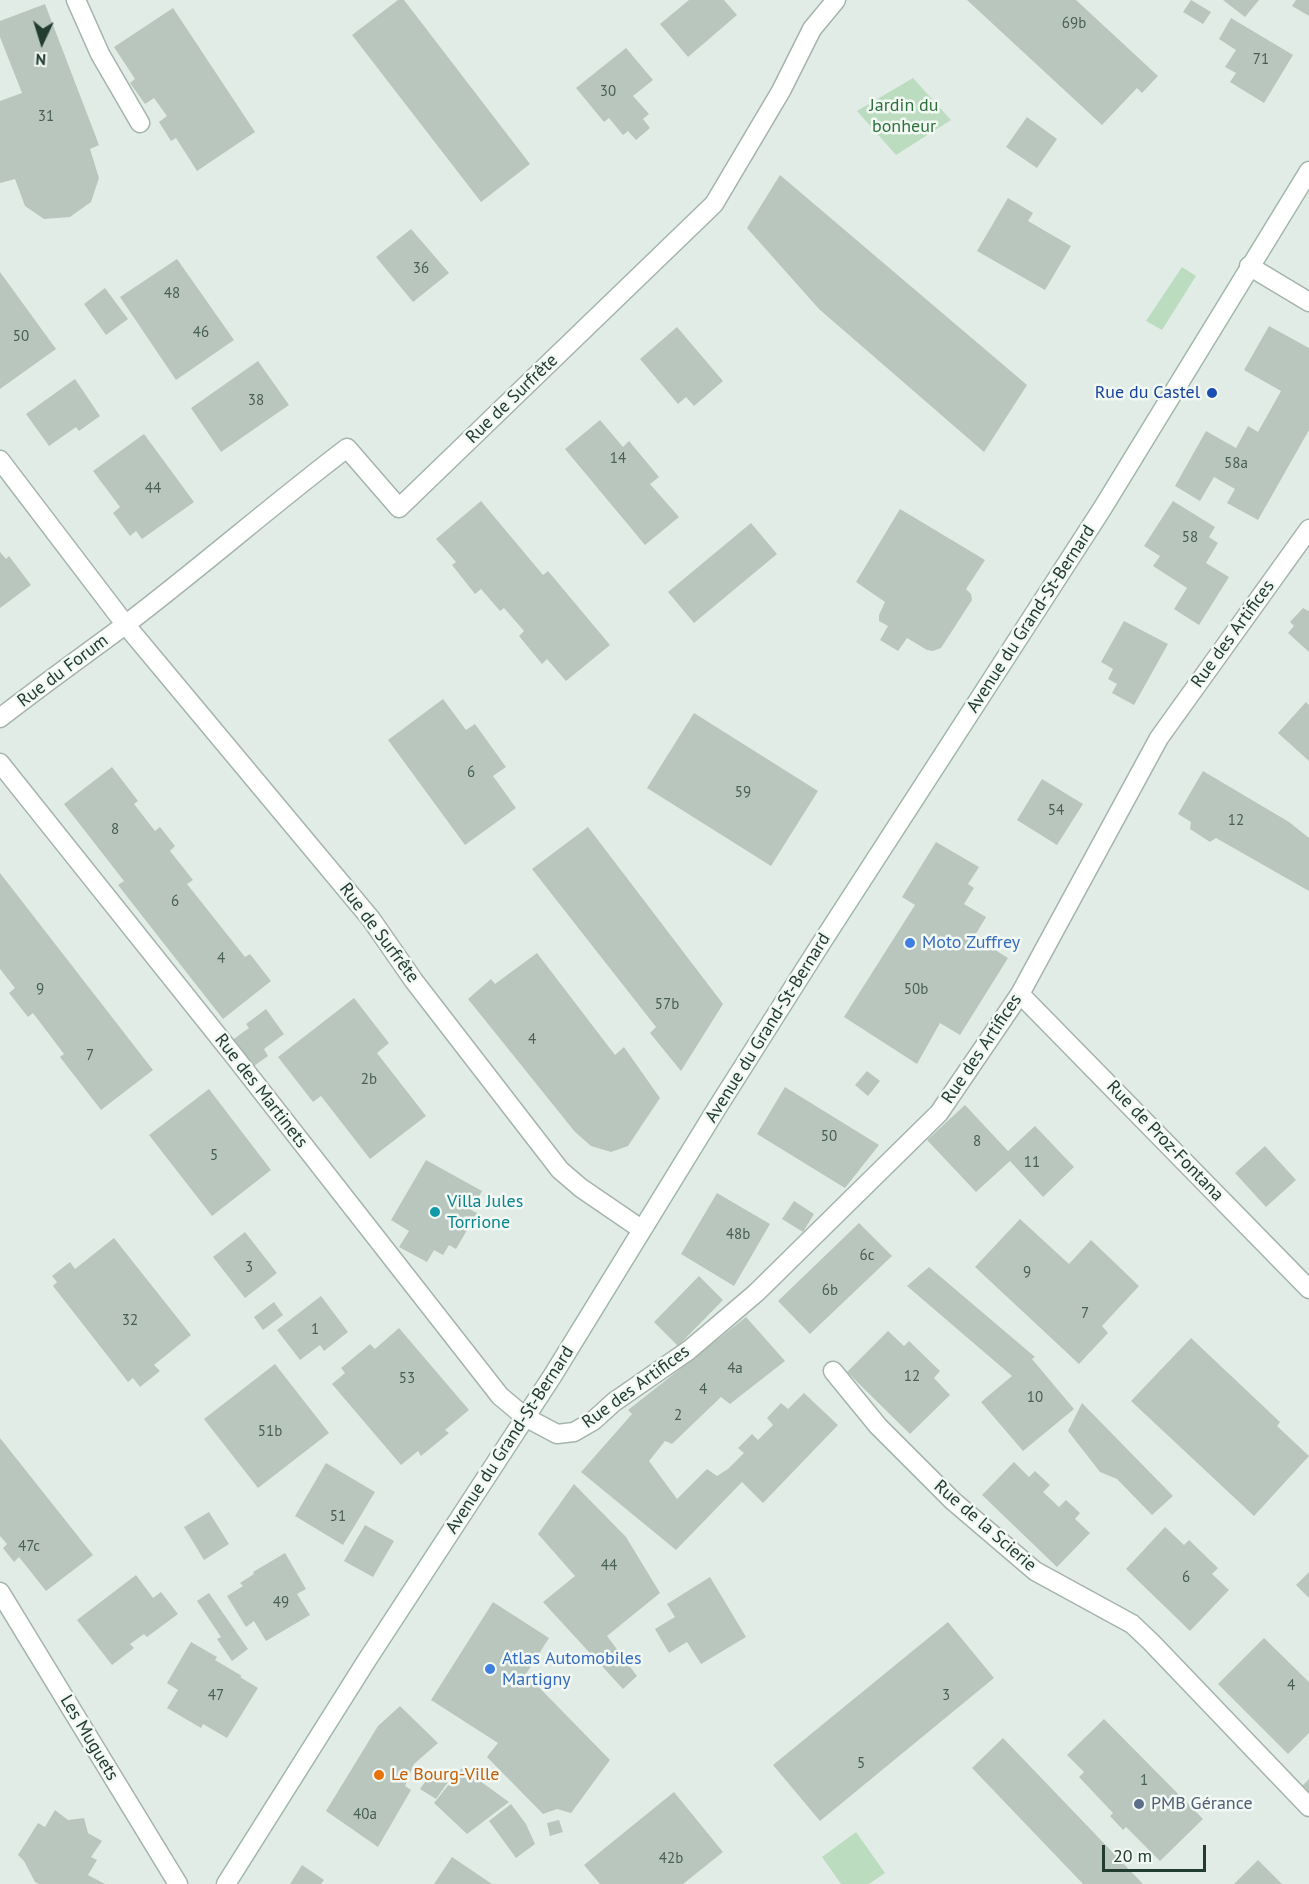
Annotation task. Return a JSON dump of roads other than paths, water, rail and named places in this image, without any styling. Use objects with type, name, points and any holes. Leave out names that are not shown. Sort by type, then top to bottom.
[{"type":"street","points":[[76,0],[100,54],[140,123]]},
{"type":"street","name":"Rue de Surfrête","points":[[125,624],[347,448],[399,508],[714,204],[781,91],[812,29],[836,0]]},
{"type":"street","name":"Avenue du Grand-St-Bernard","points":[[226,1884],[367,1660],[574,1340],[828,932],[1102,509],[1309,171]]},
{"type":"street","points":[[1250,266],[1309,302]]},
{"type":"street","name":"Rue de Surfrête","points":[[0,460],[125,624],[371,919],[414,981],[560,1170],[581,1188],[642,1229]]},
{"type":"street","name":"Rue des Artifices","points":[[525,1417],[557,1434],[574,1432],[593,1421],[614,1402],[689,1350],[756,1293],[939,1113],[1020,994],[1159,738],[1309,529]]},
{"type":"street","name":"Rue du Forum","points":[[0,718],[125,624]]},
{"type":"street","name":"Rue des Martinets","points":[[0,763],[242,1065],[500,1396],[525,1417]]},
{"type":"street","name":"Rue de Proz-Fontana","points":[[1020,994],[1309,1288]]},
{"type":"street","name":"Rue de la Scierie","points":[[833,1371],[878,1426],[953,1501],[1035,1571],[1132,1624],[1309,1807]]},
{"type":"street","name":"Les Muguets","points":[[0,1592],[178,1884]]},
{"type":"place","name":"Rue du Castel","points":[[1212,393]]},
{"type":"place","name":"Moto Zuffrey","points":[[910,943]]},
{"type":"place","name":"Villa Jules Torrione","points":[[435,1212]]},
{"type":"place","name":"Atlas Automobiles Martigny","points":[[490,1669]]},
{"type":"place","name":"Le Bourg-Ville","points":[[379,1775]]},
{"type":"place","name":"PMB Gérance","points":[[1139,1804]]},
{"type":"park label","name":"Jardin du bonheur","points":[[904,116]]}]
